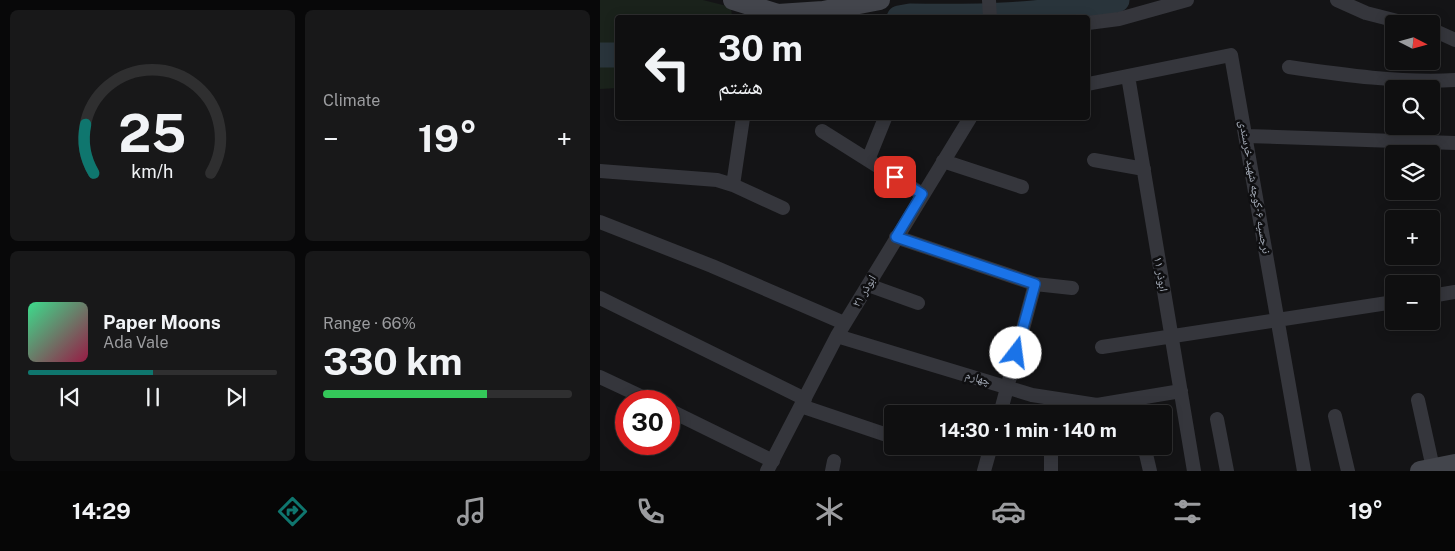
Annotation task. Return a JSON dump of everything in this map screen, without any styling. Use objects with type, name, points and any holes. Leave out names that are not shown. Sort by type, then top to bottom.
[{"type":"main road","points":[[733,0],[778,14],[823,11],[870,1]]},
{"type":"main road","points":[[1426,470],[1455,464]]},
{"type":"street","points":[[989,0],[990,15]]},
{"type":"street","points":[[1090,23],[1119,19],[1187,0]]},
{"type":"street","points":[[1338,0],[1366,13],[1385,18]]},
{"type":"street","points":[[1440,33],[1455,40]]},
{"type":"street","name":"نرجسیه ۶-کوچه شهید خرسندی","points":[[1128,76],[1231,55],[1304,471]]},
{"type":"street","points":[[1289,67],[1346,75],[1422,82],[1455,80]]},
{"type":"street","points":[[1090,84],[1128,76]]},
{"type":"street","name":"ابوذر ۱۱","points":[[1128,76],[1194,471]]},
{"type":"street","points":[[733,184],[743,120]]},
{"type":"street","points":[[868,160],[884,120]]},
{"type":"street","name":"۲۱ ابوذر","points":[[770,466],[844,323],[969,120]]},
{"type":"street","points":[[822,132],[922,194]]},
{"type":"street","points":[[1246,136],[1455,143]]},
{"type":"street","points":[[1094,160],[1144,169]]},
{"type":"street","points":[[943,161],[1022,187]]},
{"type":"street","points":[[600,171],[717,180],[733,184],[783,208]]},
{"type":"street","points":[[600,222],[712,266],[844,323]]},
{"type":"street","points":[[896,237],[1035,284],[1072,288]]},
{"type":"street","points":[[1002,405],[1035,284]]},
{"type":"street","points":[[868,285],[918,303]]},
{"type":"street","points":[[1440,294],[1455,292]]},
{"type":"street","points":[[600,298],[728,360],[803,403],[884,434]]},
{"type":"street","points":[[1102,347],[1385,304]]},
{"type":"street","name":"چهارم","points":[[837,336],[1032,395],[1097,406],[1181,391]]},
{"type":"street","points":[[600,378],[626,390]]},
{"type":"street","points":[[1418,400],[1426,470]]},
{"type":"street","points":[[680,416],[770,466]]},
{"type":"street","points":[[1335,416],[1348,471]]},
{"type":"street","points":[[1217,419],[1228,471]]},
{"type":"street","points":[[984,471],[988,455]]},
{"type":"street","points":[[1050,471],[1051,455]]},
{"type":"street","points":[[1146,455],[1150,471]]},
{"type":"shaded area","points":[[600,0],[703,0],[731,7],[732,15],[615,15],[615,88],[600,89]]},
{"type":"waterway","points":[[1000,15],[1065,9],[1117,0]]},
{"type":"waterway","points":[[600,55],[615,55]]},
{"type":"route","points":[[895,177],[922,194],[896,237],[1035,284],[1016,353]]}]
